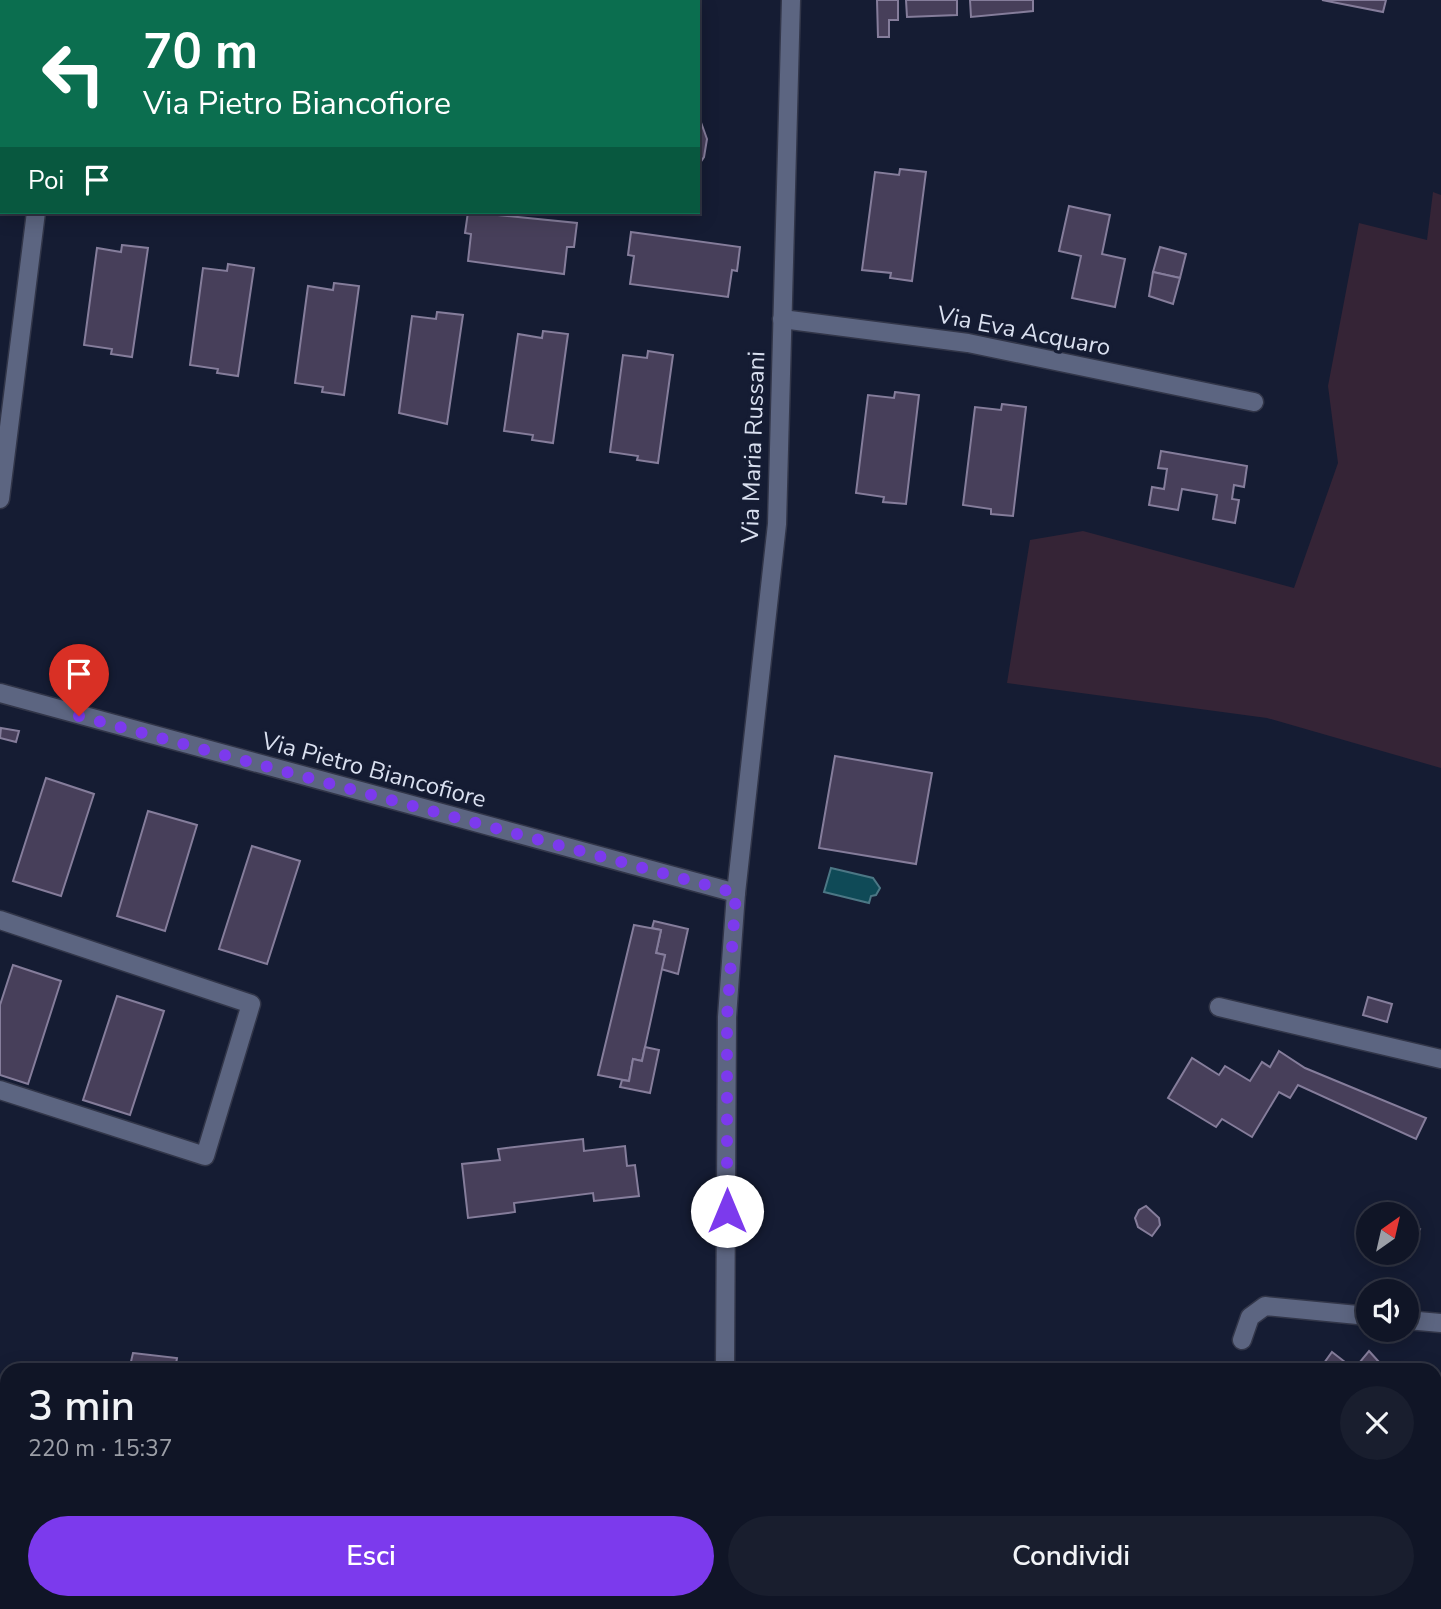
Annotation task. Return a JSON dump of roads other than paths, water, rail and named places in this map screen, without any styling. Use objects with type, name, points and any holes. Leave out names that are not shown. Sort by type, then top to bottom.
[{"type":"street","name":"Via Maria Russani","points":[[725,1363],[727,1017],[736,893],[777,524],[791,0]]},
{"type":"street","points":[[0,499],[36,214]]},
{"type":"street","name":"Via Eva Acquaro","points":[[782,319],[968,343],[1254,402]]},
{"type":"street","name":"Via Pietro Biancofiore","points":[[0,693],[736,893]]},
{"type":"street","points":[[0,920],[251,1004],[205,1156],[0,1090]]},
{"type":"street","points":[[1219,1007],[1441,1059]]},
{"type":"street","points":[[1242,1340],[1251,1317],[1265,1306],[1356,1315]]},
{"type":"street","points":[[1419,1321],[1441,1323]]}]
